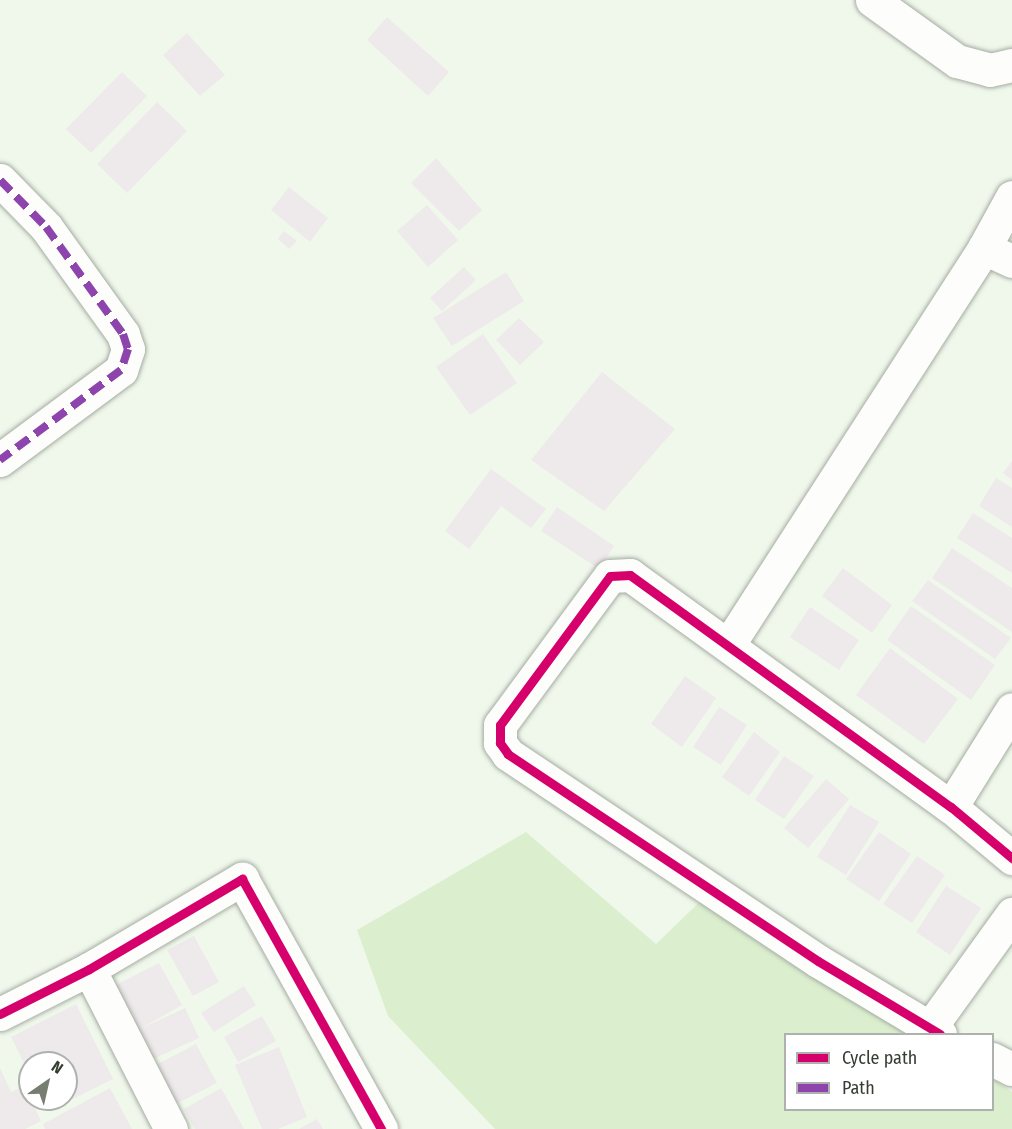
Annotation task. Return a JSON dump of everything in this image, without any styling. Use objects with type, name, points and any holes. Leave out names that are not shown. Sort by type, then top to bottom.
[{"type":"street","points":[[872,0],[957,61],[990,70],[1012,65]]},
{"type":"street","points":[[0,180],[46,227],[123,334],[128,349],[121,370],[0,460]]},
{"type":"street","points":[[729,644],[998,255],[1012,197]]},
{"type":"street","points":[[1012,858],[951,807],[729,644],[630,575],[614,574],[500,725],[500,743],[508,754],[671,864],[934,1032],[1012,914]]},
{"type":"street","points":[[951,807],[1012,709]]},
{"type":"street","points":[[0,1014],[89,969],[242,879],[381,1129]]},
{"type":"street","points":[[89,969],[171,1129]]},
{"type":"street","points":[[994,1060],[1012,1069]]},
{"type":"green space","points":[[526,832],[656,944],[715,887],[927,1033],[784,1033],[784,1111],[994,1111],[994,1080],[1012,1092],[1012,1129],[495,1129],[388,1016],[357,930]]},
{"type":"building","points":[[387,17],[449,72],[428,96],[367,40]]},
{"type":"building","points":[[187,33],[225,75],[200,96],[163,55]]},
{"type":"building","points":[[122,72],[147,96],[91,153],[66,129]]},
{"type":"building","points":[[157,102],[187,131],[127,193],[97,164]]},
{"type":"building","points":[[436,158],[482,210],[459,231],[411,183]]},
{"type":"building","points":[[289,187],[328,218],[310,242],[271,210]]},
{"type":"building","points":[[427,205],[458,240],[428,267],[397,231]]},
{"type":"building","points":[[284,231],[297,241],[289,249],[278,239]]},
{"type":"building","points":[[464,267],[476,280],[442,311],[430,298]]},
{"type":"building","points":[[506,272],[524,301],[452,346],[433,318]]},
{"type":"building","points":[[519,318],[544,342],[520,365],[496,340]]},
{"type":"building","points":[[483,334],[517,383],[470,415],[436,367]]},
{"type":"building","points":[[602,372],[675,429],[604,511],[531,460]]},
{"type":"building","points":[[1012,461],[1012,480],[1003,473]]},
{"type":"building","points":[[491,469],[546,509],[531,528],[501,506],[469,549],[445,531]]},
{"type":"building","points":[[996,478],[1012,488],[1012,527],[979,506]]},
{"type":"building","points":[[557,507],[614,546],[599,569],[541,531]]},
{"type":"building","points":[[973,513],[1012,538],[1012,573],[957,538]]},
{"type":"building","points":[[952,548],[1012,588],[1012,632],[932,578]]},
{"type":"building","points":[[843,568],[892,605],[872,633],[822,596]]},
{"type":"building","points":[[928,580],[1011,638],[995,659],[912,601]]},
{"type":"building","points":[[911,606],[995,665],[971,700],[887,640]]},
{"type":"building","points":[[810,607],[859,640],[839,670],[790,637]]},
{"type":"building","points":[[890,648],[958,699],[924,744],[856,695]]},
{"type":"building","points":[[685,676],[716,698],[682,747],[651,724]]},
{"type":"building","points":[[719,707],[747,725],[721,765],[693,747]]},
{"type":"building","points":[[754,732],[780,752],[749,796],[722,777]]},
{"type":"building","points":[[784,756],[814,776],[784,819],[755,800]]},
{"type":"building","points":[[826,779],[849,799],[808,848],[784,828]]},
{"type":"building","points":[[850,805],[879,822],[846,875],[817,857]]},
{"type":"building","points":[[879,832],[911,854],[879,901],[846,879]]},
{"type":"building","points":[[917,856],[945,875],[912,923],[883,904]]},
{"type":"building","points":[[946,886],[981,908],[950,955],[916,932]]},
{"type":"building","points":[[194,936],[219,982],[193,996],[167,950]]},
{"type":"building","points":[[159,963],[182,1005],[140,1029],[185,1008],[199,1038],[144,1063],[112,987]]},
{"type":"building","points":[[244,986],[256,1005],[214,1032],[201,1013]]},
{"type":"building","points":[[76,1004],[113,1079],[78,1096],[78,1051],[18,1051],[11,1037]]},
{"type":"building","points":[[262,1016],[276,1041],[238,1062],[224,1037]]},
{"type":"building","points":[[196,1044],[217,1083],[176,1104],[156,1065]]},
{"type":"building","points":[[279,1047],[307,1117],[278,1129],[262,1129],[235,1065]]},
{"type":"building","points":[[0,1068],[11,1092],[18,1089],[18,1111],[36,1111],[41,1121],[25,1129],[0,1129]]},
{"type":"building","points":[[110,1088],[132,1129],[45,1129],[43,1124],[67,1111],[78,1111],[78,1105]]},
{"type":"building","points":[[221,1088],[244,1129],[195,1129],[184,1109]]},
{"type":"building","points":[[317,1119],[323,1129],[299,1129]]},
{"type":"marked path","points":[[0,180],[46,227],[123,334],[128,349],[121,370],[0,460]]},
{"type":"cycle path","points":[[938,1033],[818,961],[508,754],[500,743],[500,725],[610,576],[630,575],[951,807],[1012,858]]},
{"type":"cycle path","points":[[0,1014],[89,969],[242,879],[381,1129]]}]
